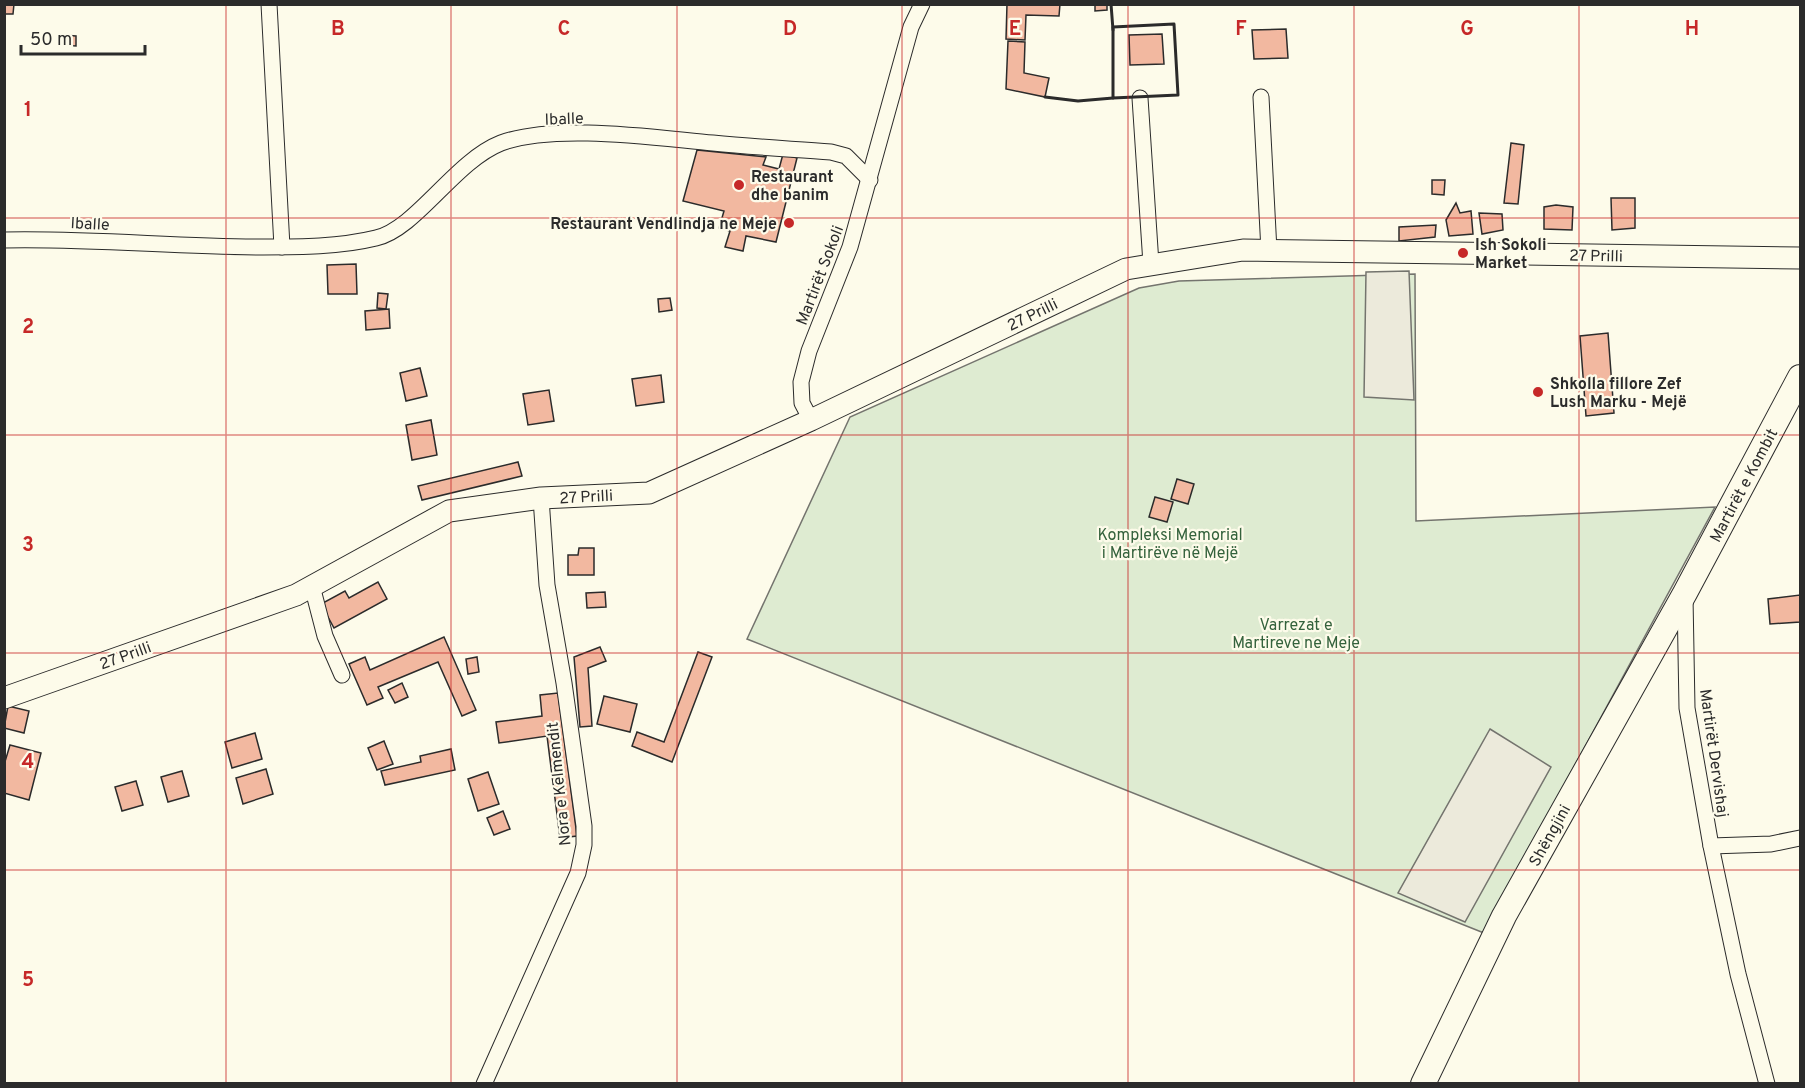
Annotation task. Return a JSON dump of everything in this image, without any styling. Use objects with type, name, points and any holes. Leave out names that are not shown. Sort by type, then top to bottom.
[{"type":"main road","name":"Martirët e Kombit","points":[[1685,593],[1800,377]]},
{"type":"main road","name":"Shëngjini","points":[[1423,1083],[1504,916],[1685,593]]},
{"type":"street","points":[[270,4],[282,247]]},
{"type":"street","name":"Martirët Sokoli","points":[[811,420],[802,403],[801,382],[809,351],[850,247],[911,27],[922,4]]},
{"type":"street","points":[[1261,97],[1269,251]]},
{"type":"street","points":[[1140,98],[1151,264]]},
{"type":"street","name":"Iballe","points":[[4,240],[54,239],[225,247],[282,247],[354,242],[388,234],[400,226],[460,169],[501,143],[536,137],[620,134],[831,152],[846,156],[870,180]]},
{"type":"street","name":"27 Prilli","points":[[4,698],[296,595],[448,511],[541,498],[649,493],[811,420],[1125,269],[1211,253],[1269,251],[1800,258]]},
{"type":"street","name":"Nora e Kelmendit","points":[[484,1083],[578,873],[584,845],[564,683],[547,585],[541,498]]},
{"type":"street","points":[[312,586],[325,636],[342,675]]},
{"type":"street","name":"Martirët Dervishaj","points":[[1685,593],[1687,708],[1711,846],[1738,974],[1767,1083]]},
{"type":"street","points":[[1711,846],[1771,844],[1800,838]]},
{"type":"green space","name":"Kompleksi Memorial i Martirëve në Mejë","points":[[1415,274],[1416,521],[1715,507],[1484,933],[747,639],[850,417],[1139,288],[1179,281]]},
{"type":"shaded area","points":[[1409,271],[1414,400],[1364,397],[1366,272]]},
{"type":"shaded area","points":[[1490,729],[1551,767],[1465,922],[1398,893]]},
{"type":"building","points":[[4,4],[14,4],[13,14],[4,14]]},
{"type":"building","points":[[1007,4],[1060,4],[1059,16],[1026,15],[1025,40],[1006,39]]},
{"type":"building","points":[[1095,4],[1107,4],[1107,10],[1095,11]]},
{"type":"building","points":[[1286,29],[1288,58],[1254,59],[1252,30]]},
{"type":"building","points":[[1162,34],[1164,64],[1130,65],[1129,35]]},
{"type":"building","points":[[62,35],[76,36],[76,46],[62,45]]},
{"type":"building","points":[[1008,41],[1025,42],[1024,73],[1049,78],[1045,97],[1006,89]]},
{"type":"building","points":[[1511,143],[1524,145],[1518,204],[1504,203]]},
{"type":"building","name":"Restaurant dhe banim","points":[[697,150],[766,157],[763,165],[779,169],[783,154],[797,158],[776,242],[746,236],[743,251],[725,247],[730,231],[719,228],[724,211],[683,201]]},
{"type":"building","points":[[1432,180],[1445,180],[1444,195],[1432,194]]},
{"type":"building","points":[[1611,198],[1635,198],[1635,228],[1612,230]]},
{"type":"building","points":[[1456,203],[1460,213],[1471,211],[1473,234],[1449,236],[1446,220]]},
{"type":"building","points":[[1556,205],[1573,207],[1572,230],[1544,229],[1544,207]]},
{"type":"building","points":[[1479,213],[1502,214],[1503,230],[1482,234]]},
{"type":"building","points":[[1436,225],[1435,237],[1399,241],[1399,227]]},
{"type":"building","points":[[356,264],[357,294],[328,294],[327,265]]},
{"type":"building","points":[[378,293],[388,294],[386,309],[377,308]]},
{"type":"building","points":[[670,298],[672,310],[659,312],[658,299]]},
{"type":"building","points":[[389,309],[390,328],[366,330],[365,311]]},
{"type":"building","points":[[1608,333],[1614,413],[1586,416],[1580,336]]},
{"type":"building","points":[[420,368],[427,396],[406,401],[400,373]]},
{"type":"building","points":[[661,375],[664,402],[636,406],[632,379]]},
{"type":"building","points":[[549,390],[554,421],[528,425],[523,394]]},
{"type":"building","points":[[431,420],[437,455],[412,460],[406,425]]},
{"type":"building","points":[[518,462],[522,476],[422,500],[418,486]]},
{"type":"building","points":[[1177,479],[1194,484],[1188,504],[1171,499]]},
{"type":"building","points":[[1155,497],[1173,502],[1167,522],[1149,517]]},
{"type":"building","points":[[579,548],[594,548],[594,575],[568,575],[568,555],[578,555]]},
{"type":"building","points":[[378,582],[387,599],[334,628],[321,604],[345,591],[349,598]]},
{"type":"building","points":[[605,592],[606,607],[587,608],[586,593]]},
{"type":"building","points":[[1800,595],[1800,622],[1770,624],[1768,599]]},
{"type":"building","points":[[444,637],[476,710],[462,716],[438,662],[378,687],[383,698],[367,705],[349,664],[365,657],[370,670]]},
{"type":"building","points":[[600,647],[606,661],[588,668],[592,726],[580,727],[574,657]]},
{"type":"building","points":[[698,652],[712,657],[672,762],[632,746],[637,732],[664,742]]},
{"type":"building","points":[[477,657],[479,672],[468,674],[466,659]]},
{"type":"building","points":[[402,683],[408,697],[395,703],[388,690]]},
{"type":"building","points":[[558,693],[577,836],[560,838],[547,736],[499,743],[496,722],[542,716],[540,695]]},
{"type":"building","points":[[604,696],[637,704],[630,732],[597,724]]},
{"type":"building","points":[[8,706],[29,711],[24,733],[4,728]]},
{"type":"building","points":[[255,733],[262,759],[232,768],[225,742]]},
{"type":"building","points":[[384,741],[393,764],[377,770],[368,748]]},
{"type":"building","points":[[10,745],[41,753],[29,800],[4,793],[4,765]]},
{"type":"building","points":[[451,749],[455,770],[385,785],[381,771],[421,762],[420,756]]},
{"type":"building","points":[[266,769],[273,794],[243,804],[236,778]]},
{"type":"building","points":[[182,771],[189,796],[168,802],[161,777]]},
{"type":"building","points":[[488,772],[499,804],[478,811],[468,779]]},
{"type":"building","points":[[136,781],[143,805],[122,811],[115,787]]},
{"type":"building","points":[[503,811],[510,829],[494,835],[487,818]]},
{"type":"wall","points":[[1111,4],[1113,30]]},
{"type":"wall","points":[[1174,24],[1178,95],[1113,98],[1113,27],[1174,24]]},
{"type":"wall","points":[[1045,97],[1078,101],[1113,98]]},
{"type":"place","name":"Restaurant dhe banim","points":[[739,185]]},
{"type":"place","name":"Restaurant Vendlindja ne Meje","points":[[789,223]]},
{"type":"place","name":"Ish Sokoli Market","points":[[1463,253]]},
{"type":"place","name":"Shkolla fillore Zef Lush Marku - Mejë","points":[[1538,392]]},
{"type":"park label","name":"Varrezat e Martireve ne Meje","points":[[1296,633]]}]
